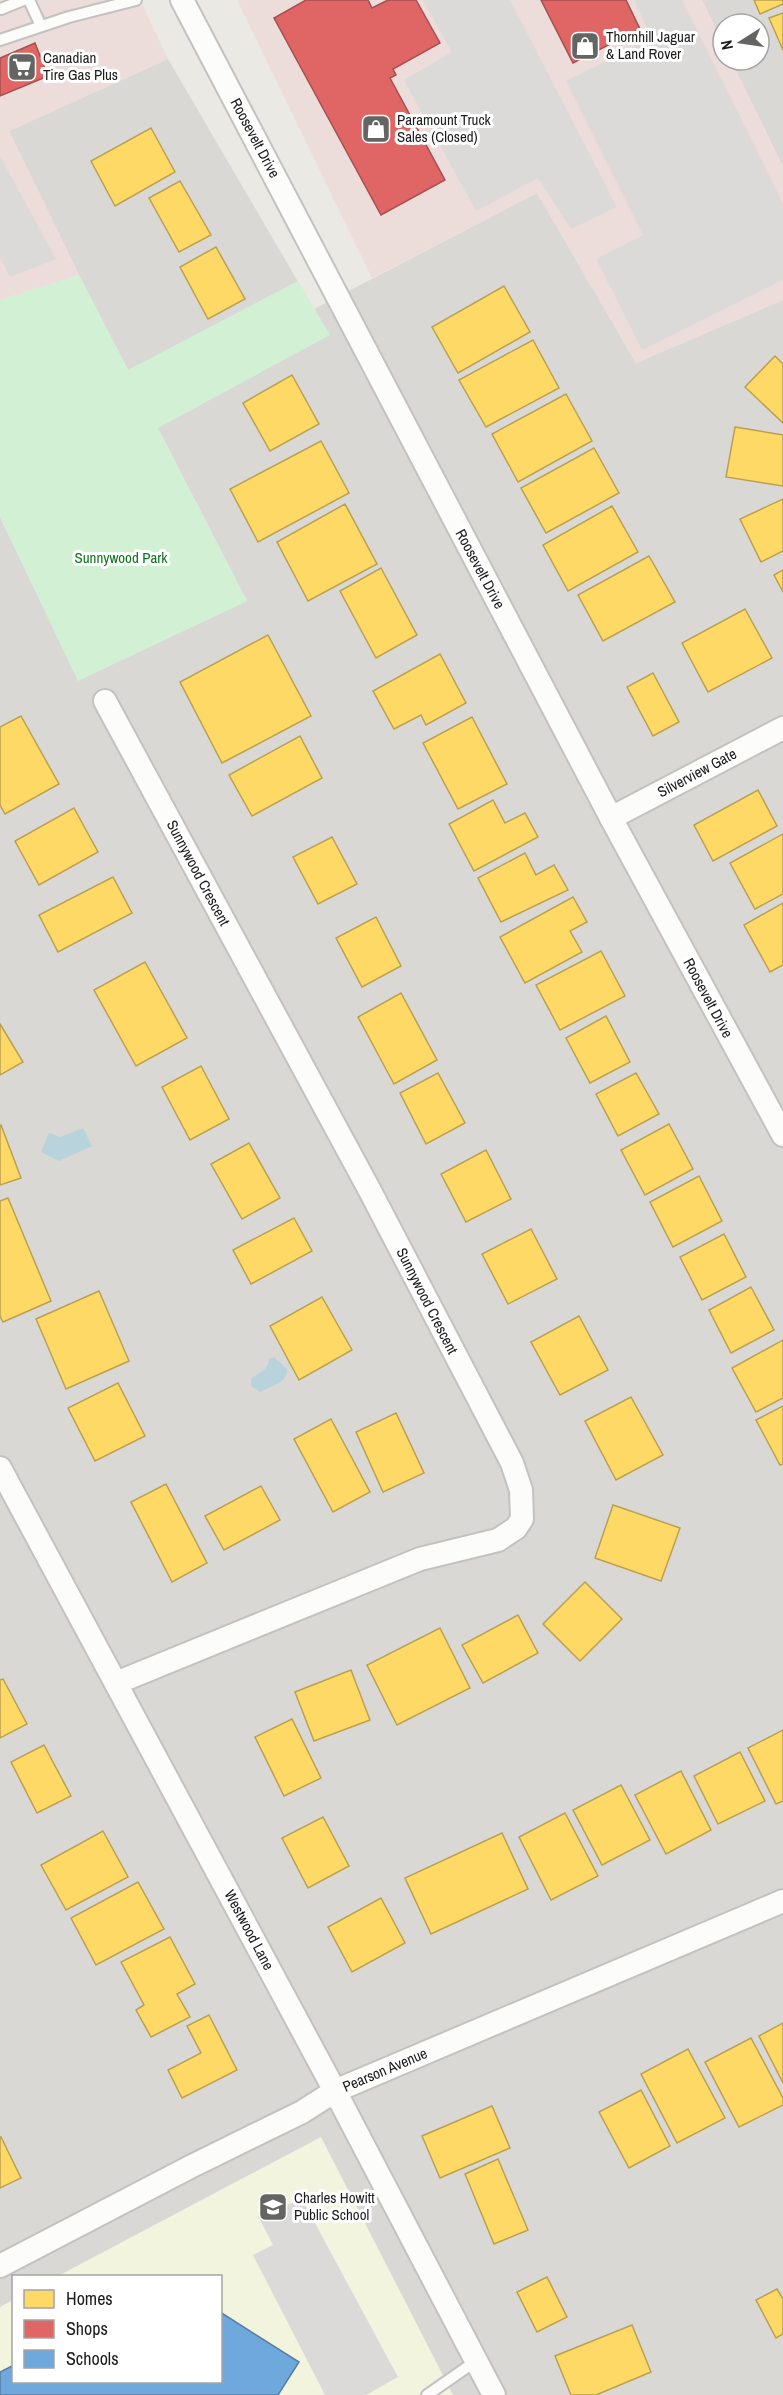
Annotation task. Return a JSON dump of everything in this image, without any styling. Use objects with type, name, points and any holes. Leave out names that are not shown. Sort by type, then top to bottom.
[{"type":"street","name":"Roosevelt Drive","points":[[182,0],[611,818],[783,1135]]},
{"type":"street","name":"Sunnywood Crescent","points":[[105,701],[369,1189],[512,1463],[521,1490],[522,1519],[516,1528],[498,1540],[420,1559],[116,1683]]},
{"type":"street","name":"Silverview Gate","points":[[611,818],[783,728]]},
{"type":"street","name":"Westwood Lane","points":[[0,1468],[335,2091],[494,2395]]},
{"type":"street","name":"Pearson Avenue","points":[[0,2266],[194,2164],[302,2112],[335,2091],[783,1901]]},
{"type":"lane","points":[[1,9],[23,0]]},
{"type":"lane","points":[[28,0],[40,26]]},
{"type":"lane","points":[[0,40],[40,26],[136,0]]},
{"type":"lane","points":[[427,2395],[476,2361]]},
{"type":"shaded area","points":[[0,0],[140,0],[168,59],[9,131],[79,275],[0,300]]},
{"type":"shaded area","points":[[237,0],[702,0],[711,18],[711,72],[737,72],[783,167],[783,300],[636,363],[537,193],[372,278]]},
{"type":"shaded area","points":[[423,0],[510,0],[617,207],[571,229],[538,178],[476,211],[404,80],[452,52]]},
{"type":"shaded area","points":[[634,0],[682,0],[711,58],[711,72],[718,72],[783,203],[783,280],[642,350],[596,259],[643,235],[566,81],[652,38]]},
{"type":"shaded area","points":[[702,0],[783,0],[783,167],[737,72],[771,72],[771,12],[711,12],[711,18]]},
{"type":"shaded area","points":[[168,59],[314,309],[537,193],[636,363],[783,300],[783,2395],[0,2395],[0,517],[78,680],[247,601],[79,275],[9,131]]},
{"type":"shaded area","points":[[0,156],[56,259],[10,277],[0,257]]},
{"type":"shaded area","name":"Charles Howitt Public School","points":[[321,2137],[453,2395],[0,2395],[0,2307],[12,2301],[12,2383],[222,2383],[222,2275],[60,2275]]},
{"type":"shaded area","points":[[302,2199],[398,2377],[366,2395],[325,2395],[253,2255],[273,2245],[258,2216]]},
{"type":"green space","name":"Sunnywood Park","points":[[79,275],[128,370],[298,281],[330,335],[158,428],[247,601],[78,681],[0,517],[0,300]]},
{"type":"water","points":[[83,1128],[92,1146],[59,1161],[41,1152],[49,1133],[60,1137]]},
{"type":"water","points":[[274,1357],[287,1369],[287,1374],[278,1384],[260,1392],[251,1386],[251,1379],[265,1369],[269,1362],[268,1359]]},
{"type":"building: Homes","points":[[754,0],[783,0],[783,4],[759,12]]},
{"type":"building: Homes","points":[[783,13],[783,50],[771,23],[771,17]]},
{"type":"building: Homes","points":[[151,128],[175,172],[115,206],[91,161]]},
{"type":"building: Homes","points":[[180,181],[211,235],[179,252],[149,198]]},
{"type":"building: Homes","points":[[216,247],[245,299],[208,319],[180,267]]},
{"type":"building: Homes","points":[[504,286],[530,332],[458,373],[432,327]]},
{"type":"building: Homes","points":[[533,340],[559,388],[486,427],[459,380]]},
{"type":"building: Homes","points":[[775,356],[783,364],[783,423],[745,387]]},
{"type":"building: Homes","points":[[292,375],[319,424],[270,451],[243,403]]},
{"type":"building: Homes","points":[[566,394],[592,441],[518,482],[492,434]]},
{"type":"building: Homes","points":[[735,427],[783,435],[783,486],[726,477]]},
{"type":"building: Homes","points":[[321,441],[349,493],[258,542],[230,489]]},
{"type":"building: Homes","points":[[594,448],[619,493],[546,533],[521,488]]},
{"type":"building: Homes","points":[[783,499],[783,551],[761,562],[740,519]]},
{"type":"building: Homes","points":[[345,504],[377,564],[308,601],[277,542]]},
{"type":"building: Homes","points":[[612,506],[638,552],[568,591],[543,545]]},
{"type":"building: Homes","points":[[649,556],[675,602],[603,641],[578,595]]},
{"type":"building: Homes","points":[[381,568],[417,635],[376,658],[340,591]]},
{"type":"building: Homes","points":[[783,570],[783,592],[774,575]]},
{"type":"building: Homes","points":[[745,609],[772,658],[708,692],[682,643]]},
{"type":"building: Homes","points":[[268,635],[311,716],[222,763],[180,682]]},
{"type":"building: Homes","points":[[440,654],[466,703],[426,725],[421,715],[394,729],[373,691]]},
{"type":"building: Homes","points":[[653,673],[679,722],[653,736],[627,687]]},
{"type":"building: Homes","points":[[21,716],[59,784],[5,814],[0,805],[0,727]]},
{"type":"building: Homes","points":[[472,717],[507,784],[458,809],[423,743]]},
{"type":"building: Homes","points":[[300,736],[322,778],[252,816],[229,775]]},
{"type":"building: Homes","points":[[758,790],[777,826],[713,861],[694,825]]},
{"type":"building: Homes","points":[[493,800],[505,823],[525,813],[538,837],[474,871],[449,824]]},
{"type":"building: Homes","points":[[74,808],[98,852],[39,885],[15,841]]},
{"type":"building: Homes","points":[[783,834],[783,894],[755,909],[730,863]]},
{"type":"building: Homes","points":[[332,837],[357,884],[318,904],[293,857]]},
{"type":"building: Homes","points":[[525,853],[536,875],[554,865],[568,890],[501,922],[478,878]]},
{"type":"building: Homes","points":[[113,877],[132,913],[58,952],[39,915]]},
{"type":"building: Homes","points":[[573,897],[587,922],[570,931],[582,952],[525,983],[500,937]]},
{"type":"building: Homes","points":[[783,903],[783,965],[770,972],[744,925]]},
{"type":"building: Homes","points":[[376,917],[401,966],[362,987],[336,938]]},
{"type":"building: Homes","points":[[601,951],[625,996],[560,1030],[536,985]]},
{"type":"building: Homes","points":[[145,962],[187,1038],[136,1066],[94,990]]},
{"type":"building: Homes","points":[[401,993],[437,1060],[394,1084],[358,1017]]},
{"type":"building: Homes","points":[[606,1016],[630,1062],[590,1083],[566,1038]]},
{"type":"building: Homes","points":[[0,1024],[23,1062],[0,1075]]},
{"type":"building: Homes","points":[[201,1066],[229,1119],[190,1140],[162,1087]]},
{"type":"building: Homes","points":[[438,1073],[465,1123],[426,1144],[400,1093]]},
{"type":"building: Homes","points":[[636,1073],[659,1114],[618,1136],[596,1094]]},
{"type":"building: Homes","points":[[669,1124],[693,1169],[645,1195],[621,1150]]},
{"type":"building: Homes","points":[[0,1126],[21,1178],[0,1185]]},
{"type":"building: Homes","points":[[249,1143],[280,1198],[242,1219],[211,1164]]},
{"type":"building: Homes","points":[[486,1150],[511,1199],[466,1222],[441,1174]]},
{"type":"building: Homes","points":[[699,1176],[722,1221],[673,1247],[650,1202]]},
{"type":"building: Homes","points":[[8,1198],[51,1301],[3,1322],[0,1316],[0,1201]]},
{"type":"building: Homes","points":[[294,1218],[312,1251],[251,1284],[233,1250]]},
{"type":"building: Homes","points":[[531,1229],[557,1279],[508,1304],[482,1254]]},
{"type":"building: Homes","points":[[724,1234],[746,1277],[702,1300],[680,1257]]},
{"type":"building: Homes","points":[[751,1287],[774,1330],[731,1353],[709,1310]]},
{"type":"building: Homes","points":[[99,1291],[129,1361],[66,1389],[36,1319]]},
{"type":"building: Homes","points":[[322,1297],[352,1350],[299,1380],[270,1326]]},
{"type":"building: Homes","points":[[579,1316],[608,1370],[560,1395],[531,1342]]},
{"type":"building: Homes","points":[[783,1340],[783,1398],[756,1412],[732,1368]]},
{"type":"building: Homes","points":[[118,1383],[145,1436],[95,1461],[68,1408]]},
{"type":"building: Homes","points":[[631,1397],[663,1455],[616,1480],[585,1421]]},
{"type":"building: Homes","points":[[783,1406],[783,1464],[780,1465],[756,1420]]},
{"type":"building: Homes","points":[[396,1413],[424,1473],[383,1492],[356,1432]]},
{"type":"building: Homes","points":[[331,1419],[370,1492],[333,1512],[294,1439]]},
{"type":"building: Homes","points":[[166,1484],[207,1563],[172,1582],[131,1502]]},
{"type":"building: Homes","points":[[261,1486],[280,1520],[224,1550],[205,1516]]},
{"type":"building: Homes","points":[[613,1505],[680,1528],[661,1581],[595,1558]]},
{"type":"building: Homes","points":[[585,1582],[622,1619],[580,1661],[543,1624]]},
{"type":"building: Homes","points":[[518,1615],[538,1653],[483,1683],[462,1645]]},
{"type":"building: Homes","points":[[440,1628],[470,1688],[397,1725],[367,1665]]},
{"type":"building: Homes","points":[[351,1670],[370,1720],[314,1741],[295,1692]]},
{"type":"building: Homes","points":[[3,1679],[27,1724],[0,1738],[0,1680]]},
{"type":"building: Homes","points":[[292,1719],[321,1778],[284,1796],[255,1737]]},
{"type":"building: Homes","points":[[783,1730],[783,1801],[776,1804],[748,1748]]},
{"type":"building: Homes","points":[[44,1745],[71,1796],[37,1813],[11,1762]]},
{"type":"building: Homes","points":[[740,1752],[765,1801],[718,1824],[694,1776]]},
{"type":"building: Homes","points":[[681,1771],[711,1830],[666,1854],[635,1795]]},
{"type":"building: Homes","points":[[621,1785],[650,1840],[602,1865],[573,1810]]},
{"type":"building: Homes","points":[[565,1813],[598,1876],[551,1900],[519,1837]]},
{"type":"building: Homes","points":[[323,1817],[349,1866],[308,1888],[282,1838]]},
{"type":"building: Homes","points":[[103,1831],[128,1877],[66,1910],[41,1865]]},
{"type":"building: Homes","points":[[502,1833],[528,1889],[431,1934],[405,1878]]},
{"type":"building: Homes","points":[[138,1882],[164,1929],[96,1965],[71,1918]]},
{"type":"building: Homes","points":[[381,1898],[405,1943],[352,1972],[328,1927]]},
{"type":"building: Homes","points":[[170,1937],[195,1984],[177,1994],[190,2017],[151,2037],[136,2010],[144,2005],[121,1962]]},
{"type":"building: Homes","points":[[209,2015],[237,2070],[182,2098],[168,2070],[201,2053],[187,2026]]},
{"type":"building: Homes","points":[[783,2023],[783,2083],[759,2036]]},
{"type":"building: Homes","points":[[751,2038],[783,2098],[783,2105],[739,2127],[705,2062]]},
{"type":"building: Homes","points":[[688,2049],[725,2118],[677,2143],[641,2074]]},
{"type":"building: Homes","points":[[641,2090],[670,2146],[629,2168],[599,2112]]},
{"type":"building: Homes","points":[[492,2106],[510,2148],[440,2178],[422,2136]]},
{"type":"building: Homes","points":[[0,2137],[21,2178],[0,2188]]},
{"type":"building: Homes","points":[[498,2159],[528,2230],[494,2244],[465,2174]]},
{"type":"building: Homes","points":[[547,2277],[567,2317],[537,2332],[517,2292]]},
{"type":"building: Homes","points":[[777,2289],[783,2299],[783,2334],[776,2338],[756,2300]]},
{"type":"building: Homes","points":[[632,2325],[651,2372],[596,2395],[571,2395],[555,2356]]},
{"type":"building: Shops","name":"Paramount Truck Sales (Closed)","points":[[306,0],[368,0],[372,8],[388,0],[416,0],[440,43],[393,69],[396,75],[390,78],[445,180],[381,215],[274,18]]},
{"type":"building: Shops","name":"Thornhill Jaguar & Land Rover","points":[[541,0],[626,0],[640,29],[573,63]]},
{"type":"building: Shops","name":"Canadian Tire Gas Plus","points":[[35,43],[48,76],[0,96],[0,58]]},
{"type":"building: Schools","points":[[222,2313],[299,2362],[278,2395],[0,2395],[0,2372],[12,2366],[12,2383],[222,2383]]},
{"type":"place","name":"Thornhill Jaguar & Land Rover","points":[[585,46]]},
{"type":"place","name":"Canadian Tire Gas Plus","points":[[22,67]]},
{"type":"place","name":"Paramount Truck Sales (Closed)","points":[[376,129]]},
{"type":"place","name":"Charles Howitt Public School","points":[[273,2207]]}]
